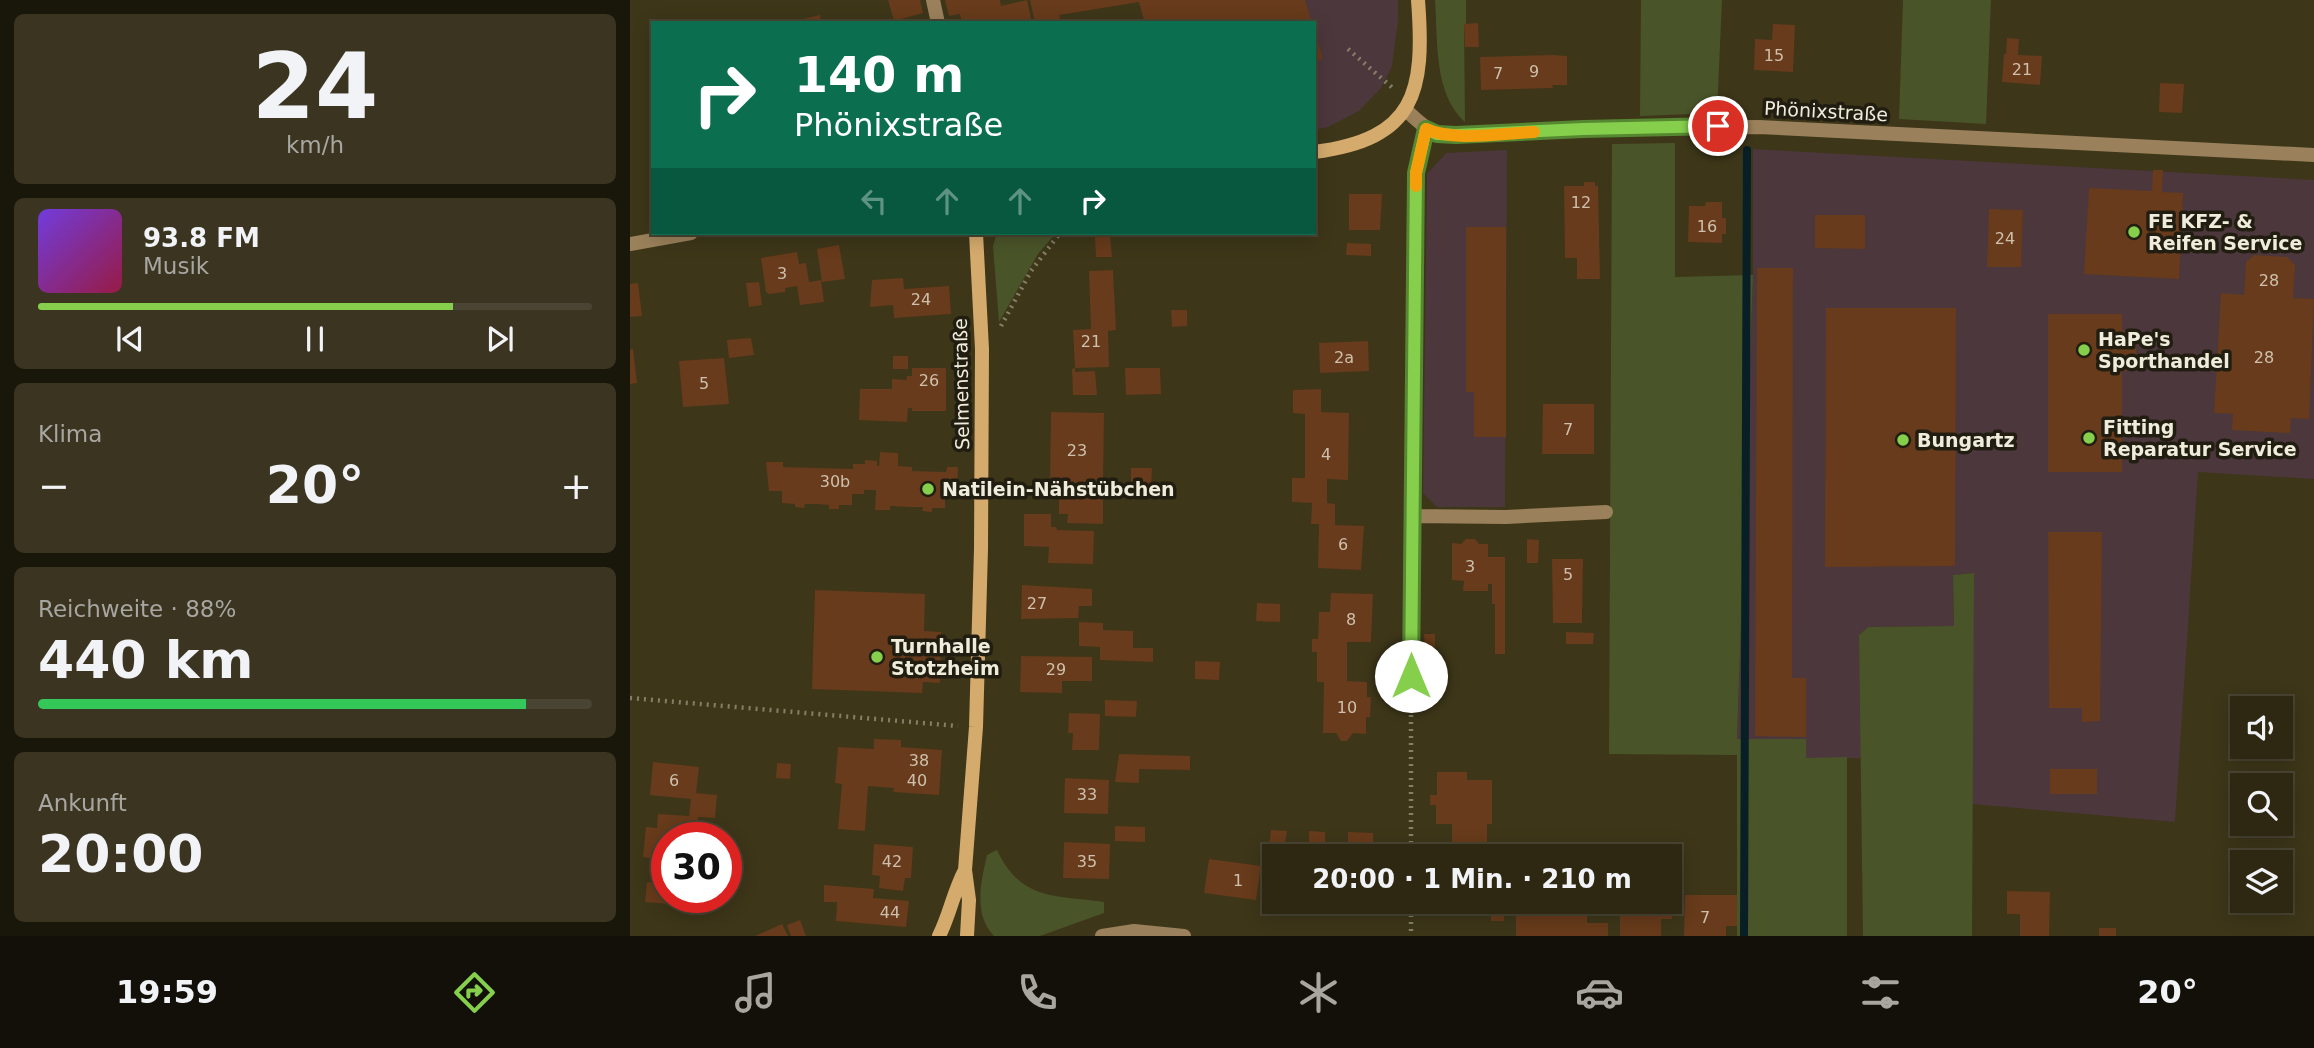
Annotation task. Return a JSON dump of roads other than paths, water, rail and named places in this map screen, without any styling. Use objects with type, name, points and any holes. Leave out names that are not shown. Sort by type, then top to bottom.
[{"type":"main road","points":[[1316,152],[1336,149],[1367,139],[1395,122],[1406,110],[1417,76],[1420,36],[1418,0]]},
{"type":"main road","name":"Selmenstraße","points":[[967,936],[969,900],[965,870],[976,726],[981,549],[982,349],[976,235]]},
{"type":"main road","name":"Selmenstraße","points":[[939,936],[953,893],[965,870]]},
{"type":"street","points":[[933,0],[938,21]]},
{"type":"street","points":[[1406,110],[1426,129],[1416,173],[1411,676]]},
{"type":"street","name":"Phönixstraße","points":[[1426,129],[1437,134],[1456,135],[1583,129],[1759,127],[2314,155]]},
{"type":"street","points":[[630,244],[680,235]]},
{"type":"street","points":[[1412,516],[1506,517],[1606,512]]},
{"type":"street","points":[[1102,936],[1134,931],[1184,936]]},
{"type":"waterway","points":[[1744,936],[1747,150]]},
{"type":"place","name":"FE KFZ- & Reifen Service","points":[[2134,232]]},
{"type":"place","name":"HaPe's Sporthandel","points":[[2084,350]]},
{"type":"place","name":"Fitting Reparatur Service","points":[[2089,438]]},
{"type":"place","name":"Bungartz","points":[[1903,440]]},
{"type":"place","name":"Natilein-Nähstübchen","points":[[928,489]]},
{"type":"place","name":"Turnhalle Stotzheim","points":[[877,657]]}]
